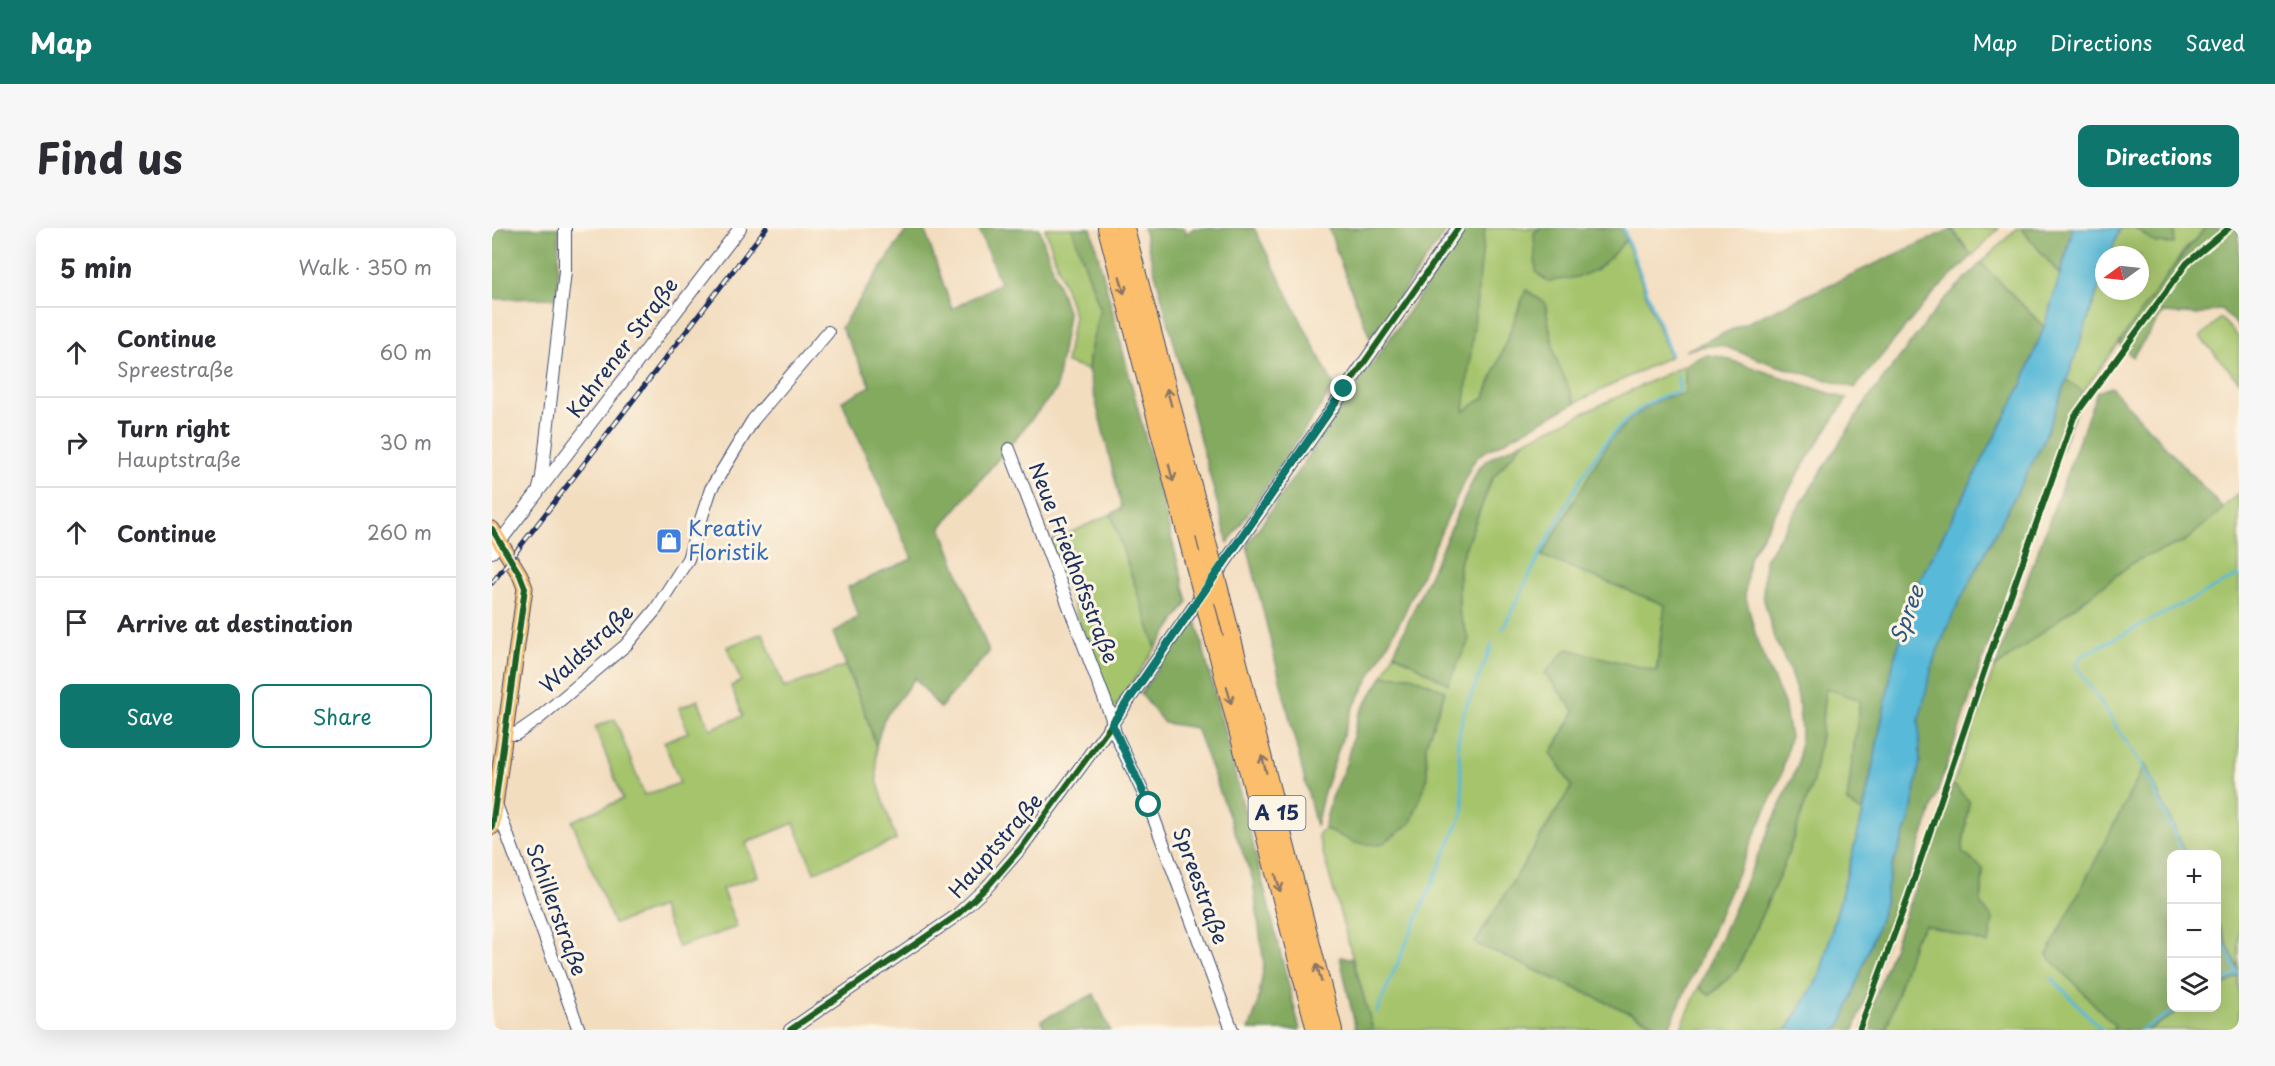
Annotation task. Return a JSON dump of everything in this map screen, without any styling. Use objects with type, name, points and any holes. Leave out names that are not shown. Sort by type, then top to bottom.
[{"type":"highway","name":"A 15","points":[[1107,228],[1316,1030]]},
{"type":"highway","name":"A 15","points":[[1125,228],[1333,1030]]},
{"type":"main road","points":[[492,529],[496,547],[520,575],[525,588],[492,827]]},
{"type":"street","name":"Kahrener Straße","points":[[538,492],[542,477],[565,271],[565,228]]},
{"type":"street","name":"Kahrener Straße","points":[[496,547],[740,228]]},
{"type":"street","name":"Hauptstraße","points":[[790,1030],[972,903],[1021,848],[1112,724],[1458,228]]},
{"type":"street","name":"Waldstraße","points":[[506,733],[516,734],[539,718],[626,645],[656,609],[688,560],[711,489],[753,420],[828,332]]},
{"type":"street","name":"Neue Friedhofsstraße","points":[[1009,449],[1112,716],[1112,724]]},
{"type":"street","name":"Spreestraße","points":[[1112,724],[1149,805],[1232,1030]]},
{"type":"street","name":"Schillerstraße","points":[[496,804],[579,1030]]},
{"type":"green space","points":[[492,228],[559,228],[558,298],[492,299]]},
{"type":"green space","points":[[908,228],[924,228],[952,309],[1000,283],[978,228],[1039,228],[1068,314],[1056,390],[941,527],[989,652],[940,708],[915,678],[884,719],[876,746],[833,633],[858,617],[848,587],[912,559],[842,401],[871,386],[841,327]]},
{"type":"green space","points":[[1045,228],[1072,228],[1100,308],[1088,370],[1066,363],[1074,315]]},
{"type":"green space","points":[[1072,228],[1091,228],[1188,602],[1156,648],[1111,514],[1122,508],[1088,370],[1100,308]]},
{"type":"green space","points":[[1143,228],[1185,228],[1186,234],[1194,228],[1254,228],[1334,386],[1228,543]]},
{"type":"green space","points":[[1329,228],[1447,228],[1447,230],[1370,338]]},
{"type":"green space","points":[[1466,228],[1485,228],[1464,411],[1485,397],[1526,290],[1545,303],[1555,356],[1575,403],[1479,455],[1472,464],[1403,616],[1351,712],[1323,795],[1316,826],[1247,545]]},
{"type":"green space","points":[[1485,228],[1540,228],[1534,233],[1596,271],[1626,240],[1669,357],[1575,403],[1555,356],[1545,303],[1526,290],[1485,397],[1463,412]]},
{"type":"green space","points":[[1540,228],[1622,228],[1626,240],[1608,259],[1592,271],[1574,278],[1547,281],[1536,272],[1534,233]]},
{"type":"green space","points":[[1952,228],[1999,228],[1972,256]]},
{"type":"green space","points":[[2017,228],[2021,228],[2060,275],[2044,327],[1981,263]]},
{"type":"green space","points":[[2021,228],[2072,228],[2060,275]]},
{"type":"green space","points":[[2120,228],[2135,228],[2156,243],[2175,231],[2173,228],[2206,228],[2182,253],[2166,279],[2083,392],[2067,380],[2095,298],[2149,300],[2149,246],[2113,246]]},
{"type":"green space","points":[[2135,228],[2173,228],[2175,231],[2174,244],[2156,243]]},
{"type":"green space","points":[[2206,228],[2239,228],[2239,327],[2221,309],[2198,315],[2163,313],[2132,357],[2119,343],[2171,269]]},
{"type":"green space","points":[[1951,229],[1972,256],[1931,296],[1855,388],[1775,365],[1720,345],[1685,351]]},
{"type":"green space","points":[[1981,263],[2044,327],[2022,385],[1919,581],[1894,660],[1863,813],[1847,802],[1860,700],[1825,688],[1821,734],[1813,781],[1784,865],[1737,970],[1710,995],[1699,987],[1798,765],[1801,732],[1798,697],[1788,666],[1774,638],[1763,596],[1765,560],[1865,403],[1941,303]]},
{"type":"green space","points":[[2221,318],[2239,338],[2239,381],[2200,337]]},
{"type":"green space","points":[[1708,355],[1721,357],[1847,399],[1804,464],[1749,558],[1745,594],[1758,644],[1784,703],[1790,737],[1781,776],[1668,1030],[1475,943],[1572,786],[1551,753],[1575,712],[1545,673],[1567,649],[1657,671],[1665,605],[1542,556],[1609,441],[1634,416],[1662,398],[1685,394],[1685,365]]},
{"type":"green space","points":[[1685,365],[1685,394],[1662,398],[1542,556],[1665,605],[1656,671],[1567,649],[1575,712],[1551,753],[1572,786],[1475,943],[1661,1027],[1659,1030],[1373,1030],[1318,835],[1324,828],[1334,834],[1427,779],[1426,744],[1445,692],[1411,676],[1383,676],[1394,653],[1448,683],[1469,640],[1459,612],[1459,564],[1492,479],[1524,441]]},
{"type":"green space","points":[[2067,380],[2083,392],[1985,653],[1898,909],[1854,1030],[1836,1030],[1843,1021],[1881,916],[1892,866],[1910,820],[1920,761],[1918,721],[1934,659],[1954,612],[2042,444]]},
{"type":"green space","points":[[2111,387],[2223,509],[2185,541],[2135,561],[1994,669],[2097,392]]},
{"type":"green space","points":[[1524,441],[1492,479],[1459,564],[1459,612],[1469,640],[1448,684],[1394,653],[1478,469],[1488,459]]},
{"type":"green space","points":[[2239,493],[2239,970],[2221,930],[2221,850],[2184,850],[2145,765],[2115,1027],[2112,1030],[1886,1030],[1914,939],[1925,925],[1989,943],[1981,905],[1983,869],[1962,852],[1969,802],[1953,784],[1994,669],[2135,561],[2185,541]]},
{"type":"green space","points":[[1111,514],[1156,648],[1112,712],[1050,542]]},
{"type":"green space","points":[[1194,612],[1300,1030],[1249,1030],[1257,1007],[1264,966],[1253,880],[1196,728],[1164,723],[1141,694]]},
{"type":"green space","points":[[763,633],[784,688],[845,666],[864,710],[876,746],[877,780],[896,840],[814,872],[794,823],[746,843],[758,876],[722,889],[737,927],[678,947],[661,907],[614,924],[572,821],[623,799],[595,727],[615,719],[644,795],[680,783],[664,742],[688,732],[679,708],[698,700],[710,729],[743,716],[731,686],[741,681],[727,647]]},
{"type":"green space","points":[[1383,676],[1411,676],[1445,691],[1426,744],[1427,779],[1411,823],[1381,845],[1354,843],[1324,828],[1331,798],[1346,764],[1358,716]]},
{"type":"green space","points":[[1825,688],[1860,699],[1847,802],[1863,813],[1820,975],[1787,1030],[1680,1030],[1699,987],[1711,995],[1737,970],[1784,865],[1813,781],[1821,734]]},
{"type":"green space","points":[[2145,764],[2184,850],[2167,850],[2167,1012],[2178,1012],[2147,1030],[2112,1030],[2115,1026],[2047,955]]},
{"type":"green space","points":[[1953,784],[1969,801],[1962,852],[1983,869],[1981,905],[1993,919],[1989,944],[1925,925],[1914,939],[1886,1030],[1863,1030]]},
{"type":"green space","points":[[2221,932],[2239,970],[2239,976],[2221,987]]},
{"type":"green space","points":[[1340,957],[1353,959],[1373,1030],[1356,1030]]},
{"type":"green space","points":[[2239,976],[2239,1030],[2147,1030],[2178,1012],[2221,1012],[2221,987]]},
{"type":"green space","points":[[1094,994],[1110,1030],[1046,1030],[1041,1020]]},
{"type":"water","points":[[2072,228],[2120,228],[2113,246],[2095,246],[2095,298],[2067,380],[2042,444],[1954,612],[1934,659],[1919,721],[1920,761],[1910,820],[1892,866],[1881,916],[1843,1021],[1836,1030],[1787,1030],[1820,975],[1863,814],[1894,660],[1919,581],[2022,385],[2044,327]]},
{"type":"waterway","points":[[1623,228],[1671,355]]},
{"type":"waterway","points":[[1503,629],[1530,574],[1593,459],[1622,424],[1639,410],[1658,398],[1680,390],[1677,374]]},
{"type":"waterway","points":[[2182,850],[2145,770],[2076,665],[2081,656],[2239,575]]},
{"type":"waterway","points":[[1376,1013],[1464,810],[1458,742],[1463,714],[1492,645]]},
{"type":"waterway","points":[[2221,937],[2238,974],[2221,983]]},
{"type":"waterway","points":[[2052,978],[2102,1030]]},
{"type":"waterway","points":[[2141,1030],[2173,1012]]},
{"type":"railway","points":[[492,583],[766,228]]},
{"type":"cycle path","points":[[790,1030],[956,916],[988,886],[1021,848],[1112,724],[1458,228]]},
{"type":"cycle path","points":[[1859,1030],[1908,897],[1990,654],[2074,417],[2187,263],[2229,228]]},
{"type":"cycle path","points":[[492,529],[520,575],[525,588],[492,827]]},
{"type":"place","name":"Kreativ Floristik","points":[[669,541]]},
{"type":"route","points":[[1149,805],[1112,724],[1344,389]]},
{"type":"water label","name":"Spree","points":[[1907,614]]}]
